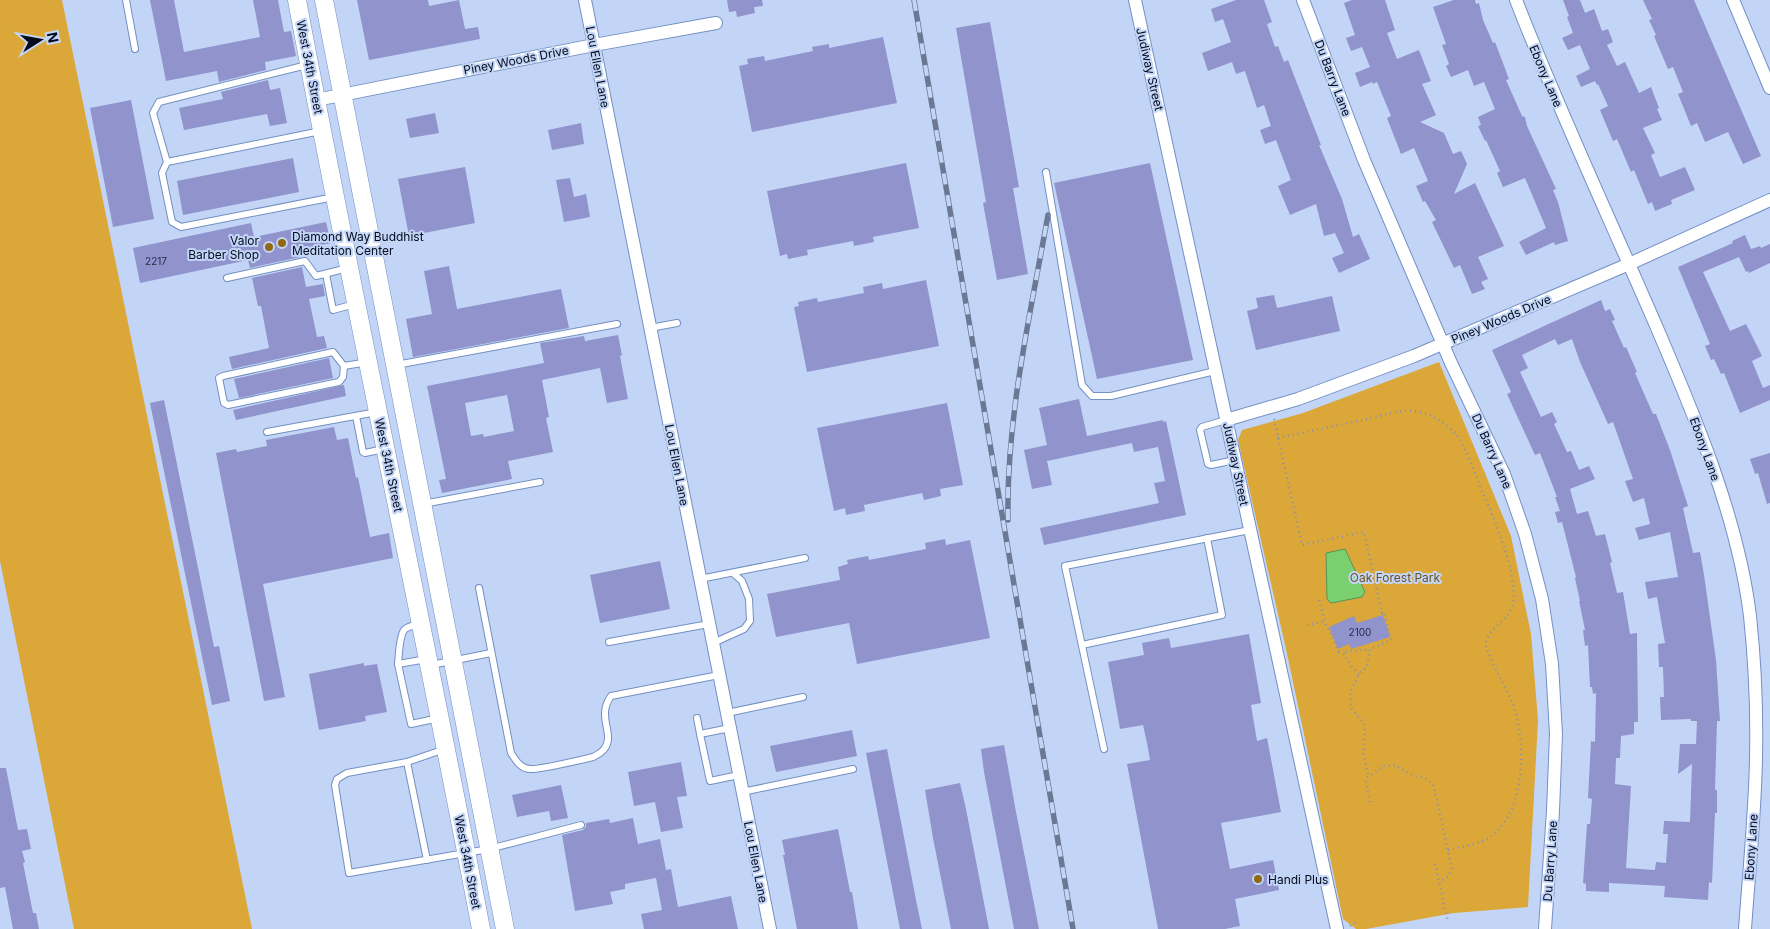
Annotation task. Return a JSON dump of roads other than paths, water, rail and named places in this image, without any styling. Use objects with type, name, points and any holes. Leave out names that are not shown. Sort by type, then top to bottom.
[{"type":"main road","name":"West 34th Street","points":[[297,0],[481,929]]},
{"type":"main road","name":"West 34th Street","points":[[324,0],[504,929]]},
{"type":"main road","points":[[355,297],[380,285]]},
{"type":"main road","points":[[390,472],[414,467]]},
{"type":"street","name":"Lou Ellen Lane","points":[[585,0],[770,929]]},
{"type":"street","name":"Judiway Street","points":[[1135,0],[1250,530],[1341,929]]},
{"type":"street","name":"Du Barry Lane","points":[[1303,0],[1364,160],[1443,344],[1504,474],[1525,534],[1542,599],[1552,664],[1556,734],[1553,811],[1544,929]]},
{"type":"street","name":"Ebony Lane","points":[[1516,0],[1541,65],[1687,399],[1716,476],[1738,553],[1750,615],[1755,682],[1756,758],[1745,929]]},
{"type":"street","points":[[1733,0],[1770,88]]},
{"type":"street","name":"Piney Woods Drive","points":[[316,100],[716,23]]},
{"type":"street","name":"Piney Woods Drive","points":[[1226,420],[1298,399],[1443,344],[1629,264],[1770,200]]},
{"type":"lane","points":[[126,0],[135,50]]},
{"type":"lane","points":[[309,64],[159,102],[153,113],[167,162],[162,173],[172,222],[181,227],[335,196]]},
{"type":"lane","points":[[167,162],[322,130]]},
{"type":"lane","points":[[1046,172],[1048,194],[1082,385],[1092,396],[1111,396],[1215,371]]},
{"type":"lane","points":[[227,278],[305,261],[316,276],[349,268]]},
{"type":"lane","points":[[326,274],[334,310],[355,297]]},
{"type":"lane","points":[[650,328],[677,323]]},
{"type":"lane","points":[[395,365],[617,324]]},
{"type":"lane","points":[[333,352],[344,366],[343,377],[339,382],[228,405],[224,403],[219,378],[223,376],[333,352]]},
{"type":"lane","points":[[344,366],[368,362]]},
{"type":"lane","points":[[267,432],[378,412]]},
{"type":"lane","points":[[356,416],[363,452],[385,449]]},
{"type":"lane","points":[[1226,420],[1202,427],[1200,430],[1208,464],[1235,460]]},
{"type":"lane","points":[[422,505],[540,482]]},
{"type":"lane","points":[[1104,749],[1065,566],[1250,530]]},
{"type":"lane","points":[[1082,645],[1222,615],[1207,538]]},
{"type":"lane","points":[[700,579],[806,558]]},
{"type":"lane","points":[[713,643],[744,630],[750,621],[749,599],[742,581],[732,573]]},
{"type":"lane","points":[[479,588],[511,754],[519,765],[532,770],[594,756],[604,749],[608,741],[604,715],[605,704],[611,696],[719,675]]},
{"type":"lane","points":[[421,624],[404,630],[400,644],[398,664],[411,724],[440,718]]},
{"type":"lane","points":[[608,642],[709,624]]},
{"type":"lane","points":[[398,664],[452,661],[491,653]]},
{"type":"lane","points":[[727,713],[803,697]]},
{"type":"lane","points":[[696,718],[710,781],[739,775]]},
{"type":"lane","points":[[700,734],[730,728]]},
{"type":"lane","points":[[446,749],[407,762],[347,773],[337,778],[335,785],[349,873],[489,849],[581,825]]},
{"type":"lane","points":[[407,762],[427,860]]},
{"type":"lane","points":[[742,792],[853,769]]},
{"type":"railway","points":[[914,0],[1073,929]]},
{"type":"railway","points":[[1008,520],[1008,482],[1015,405],[1020,367],[1048,215]]},
{"type":"place","name":"Diamond Way Buddhist Meditation Center","points":[[282,243]]},
{"type":"place","name":"Valor Barber Shop","points":[[269,247]]},
{"type":"place","name":"Handi Plus","points":[[1258,879]]},
{"type":"park label","name":"Oak Forest Park","points":[[1395,577]]}]
